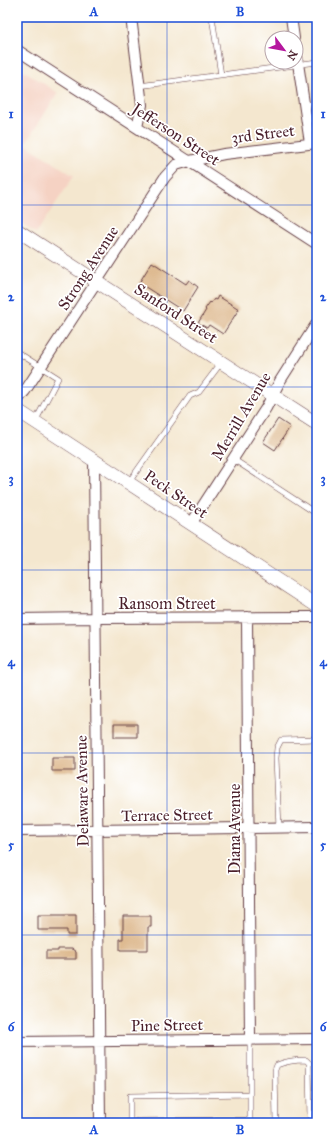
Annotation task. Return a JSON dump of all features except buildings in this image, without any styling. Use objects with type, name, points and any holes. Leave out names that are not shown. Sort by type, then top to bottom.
[{"type":"street","points":[[131,17],[142,105],[137,127]]},
{"type":"street","points":[[291,17],[293,30]]},
{"type":"street","name":"Jefferson Street","points":[[17,50],[317,244]]},
{"type":"street","points":[[299,70],[313,143]]},
{"type":"street","name":"3rd Street","points":[[190,161],[224,154],[313,143]]},
{"type":"street","name":"Strong Avenue","points":[[17,400],[25,391],[165,177],[176,165],[190,161]]},
{"type":"street","name":"Sanford Street","points":[[17,230],[317,424]]},
{"type":"street","name":"Merrill Avenue","points":[[191,524],[266,408],[280,381],[314,334],[317,323]]},
{"type":"street","name":"Peck Street","points":[[17,410],[317,606]]},
{"type":"street","name":"Delaware Avenue","points":[[94,459],[94,618],[98,830],[100,1123]]},
{"type":"street","name":"Diana Avenue","points":[[247,617],[250,1040]]},
{"type":"street","name":"Ransom Street","points":[[17,619],[317,617]]},
{"type":"street","name":"Terrace Street","points":[[17,831],[317,827]]},
{"type":"street","name":"Pine Street","points":[[17,1042],[317,1039]]},
{"type":"lane","points":[[212,17],[221,75]]},
{"type":"lane","points":[[304,63],[317,62]]},
{"type":"lane","points":[[139,86],[264,69]]},
{"type":"lane","points":[[17,352],[58,378],[35,421]]},
{"type":"lane","points":[[129,482],[190,396],[199,392],[221,362]]},
{"type":"lane","points":[[233,459],[317,514]]},
{"type":"lane","points":[[279,828],[276,758],[277,748],[281,740],[317,738]]},
{"type":"lane","points":[[249,1094],[130,1096],[130,1123],[137,1121],[250,1122],[250,1040]]},
{"type":"lane","points":[[276,1123],[275,1070],[277,1065],[285,1061],[293,1060],[306,1060],[309,1063],[310,1121],[317,1120]]},
{"type":"shaded area","points":[[17,66],[58,93],[25,144],[74,176],[36,233],[17,220]]}]
